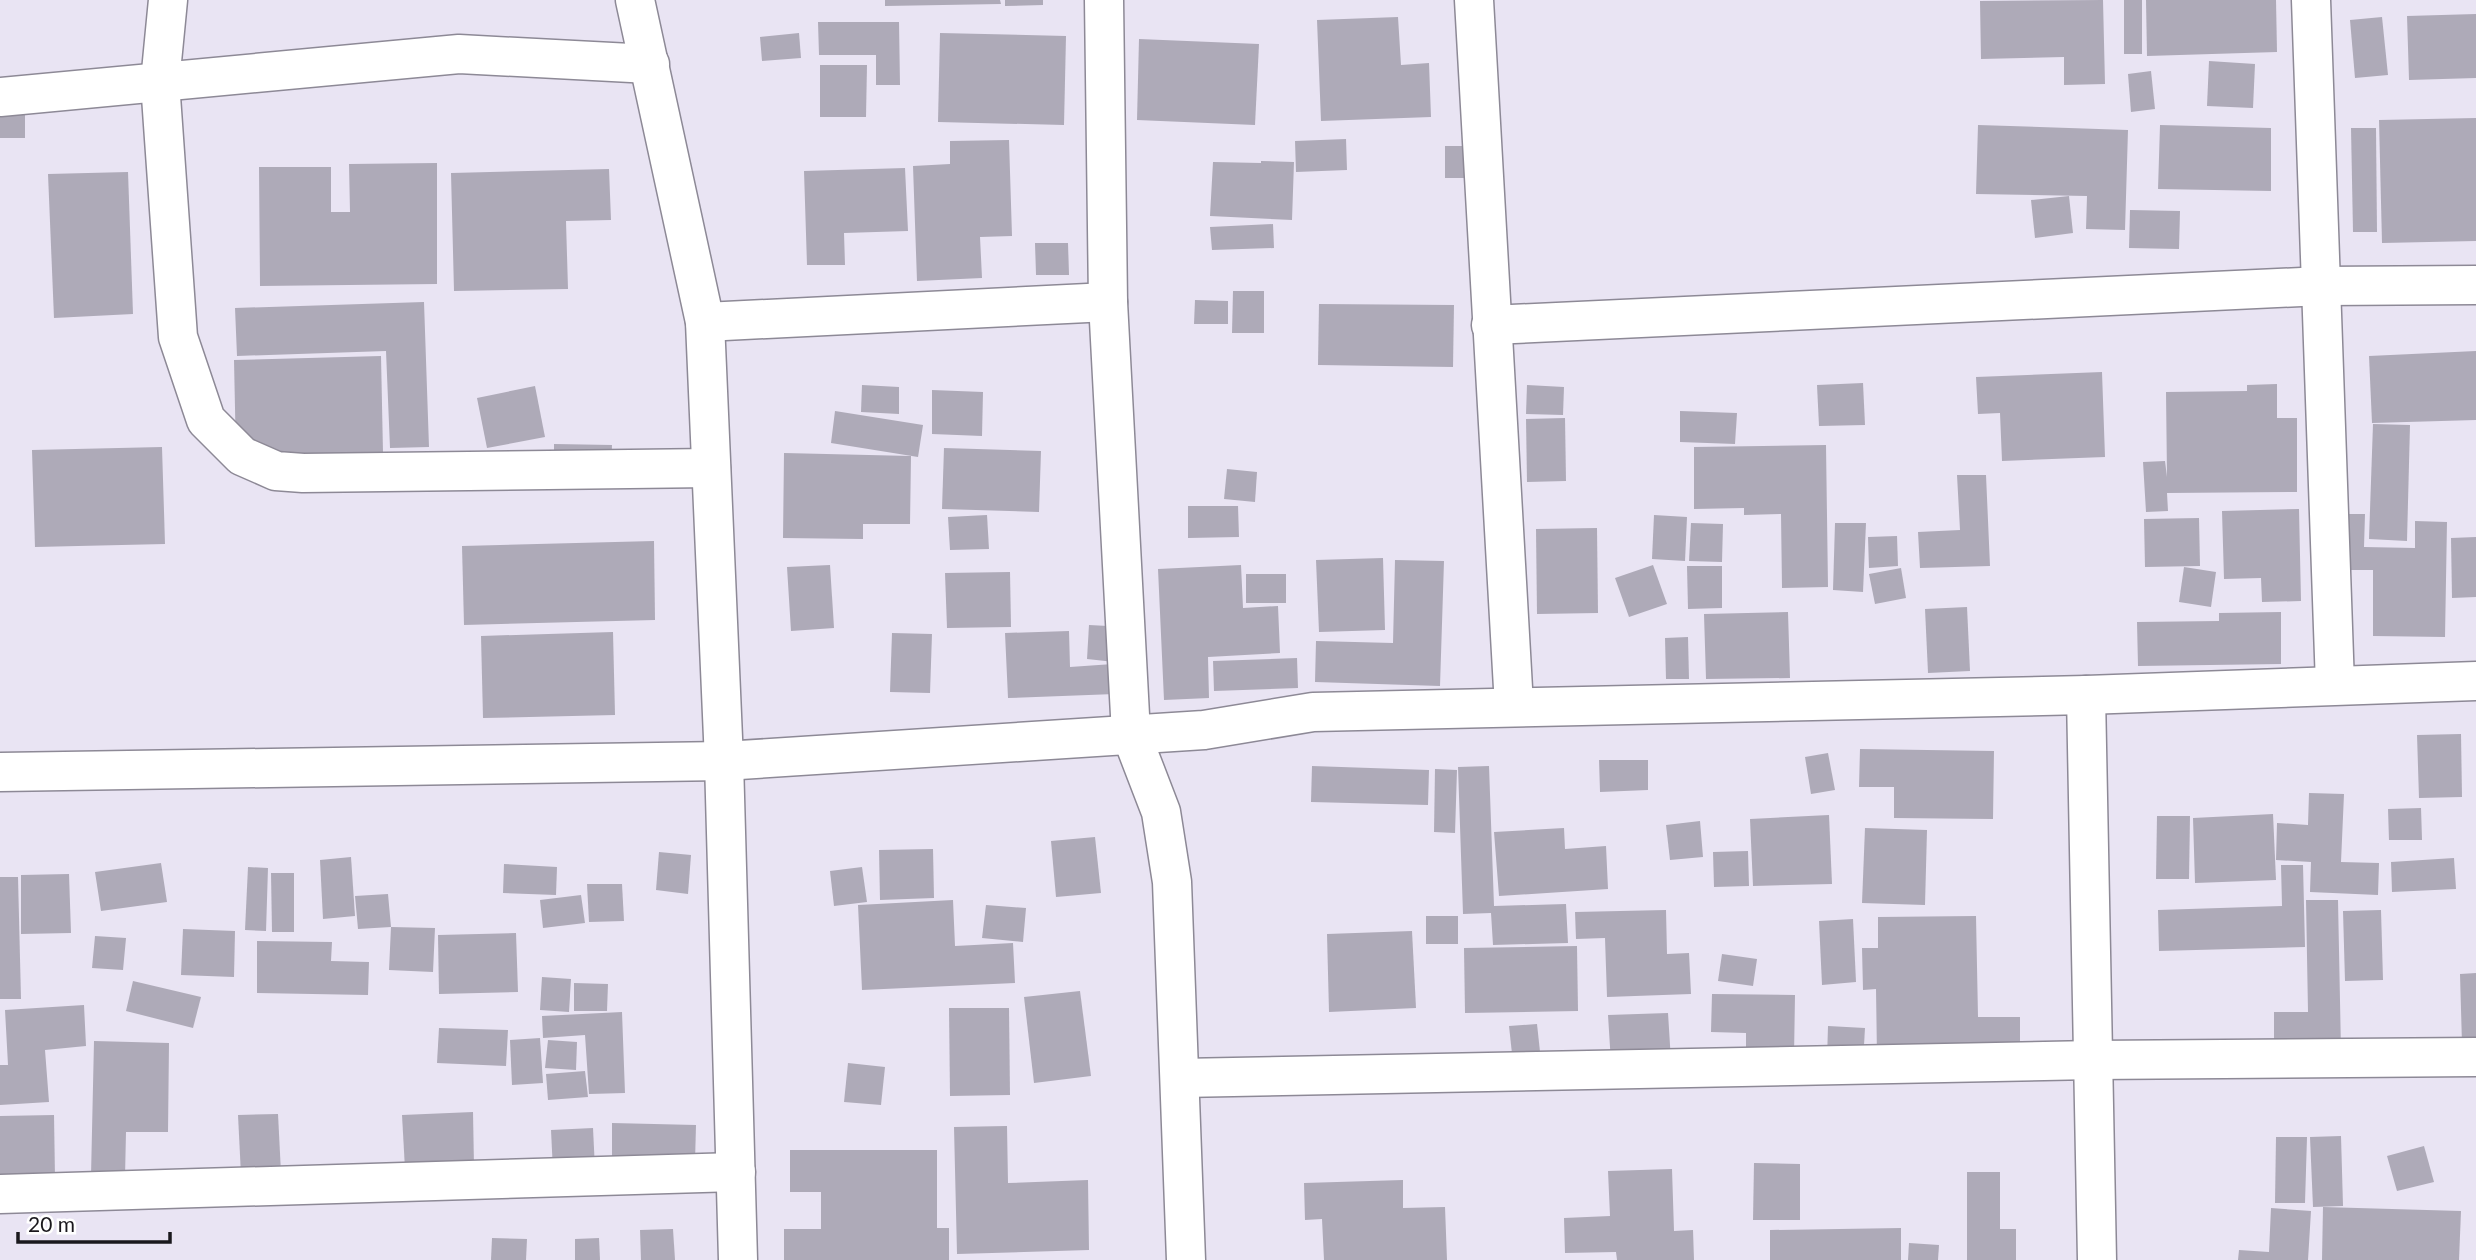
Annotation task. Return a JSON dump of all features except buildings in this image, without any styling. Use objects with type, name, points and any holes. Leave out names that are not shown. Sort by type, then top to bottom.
[{"type":"street","points":[[168,0],[160,82],[178,337],[206,420],[242,456],[276,471],[303,473],[711,468]]},
{"type":"street","points":[[635,0],[705,322],[724,761],[738,1260]]},
{"type":"street","points":[[1104,0],[1108,302],[1131,734],[1161,812],[1172,882],[1186,1260]]},
{"type":"street","points":[[1474,0],[1490,325],[1514,706]]},
{"type":"street","points":[[2311,0],[2335,685]]},
{"type":"street","points":[[0,97],[459,54],[650,64]]},
{"type":"street","points":[[1490,325],[2322,286],[2476,285]]},
{"type":"street","points":[[705,322],[1108,302]]},
{"type":"street","points":[[0,772],[724,761],[1204,730],[1313,712],[2086,695],[2476,681]]},
{"type":"street","points":[[2086,695],[2097,1260]]},
{"type":"street","points":[[1181,1077],[2093,1060],[2476,1057]]},
{"type":"street","points":[[0,1194],[736,1172]]}]
